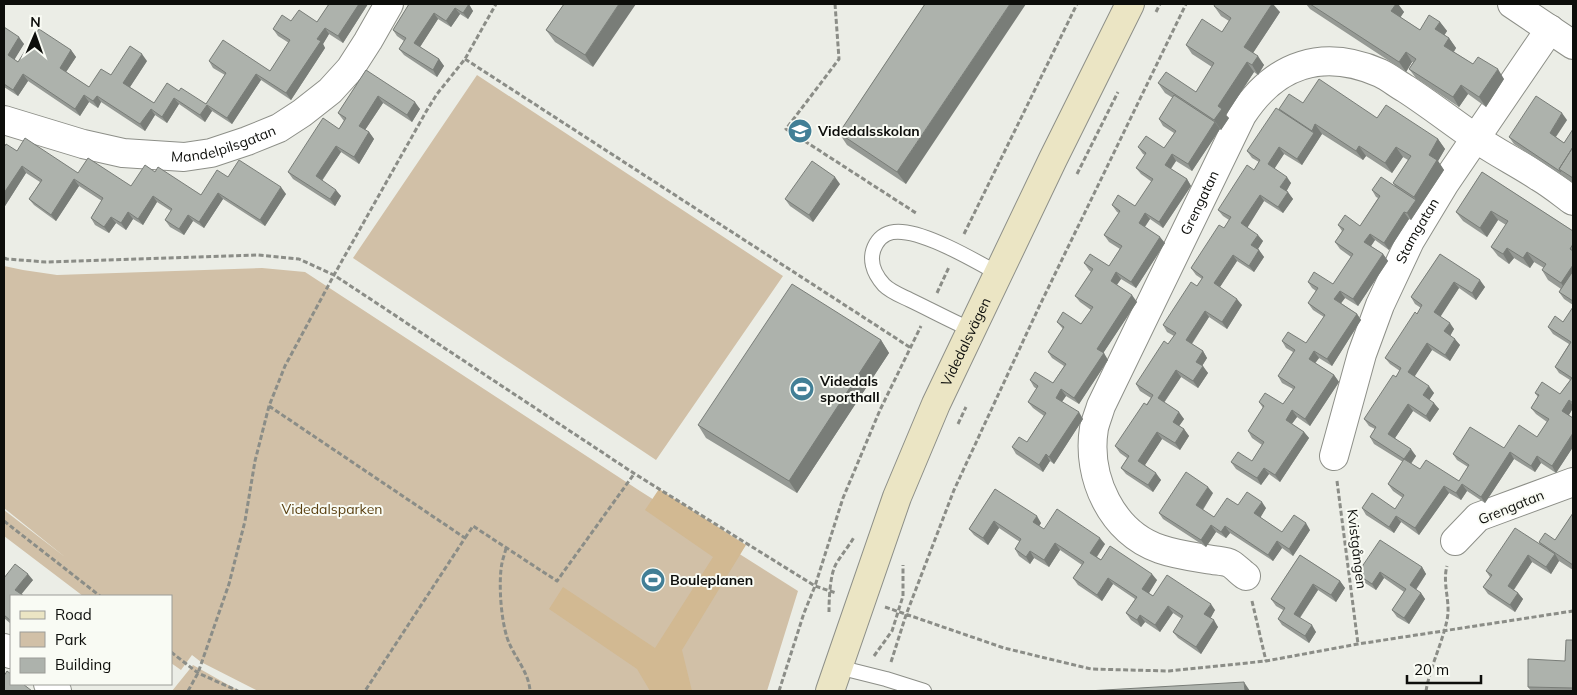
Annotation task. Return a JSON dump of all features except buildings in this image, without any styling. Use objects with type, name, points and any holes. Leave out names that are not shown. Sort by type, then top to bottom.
[{"type":"street","name":"Mandelpilsgatan","points":[[4,120],[83,144],[123,153],[184,157],[211,153],[248,141],[279,128],[330,91],[350,69],[389,4]]},
{"type":"street","name":"Videdalsvägen","points":[[834,679],[897,498],[936,404],[1053,159],[1130,4]]},
{"type":"street","points":[[1512,4],[1573,45]]},
{"type":"street","name":"Stamgatan","points":[[1334,456],[1362,354],[1380,305],[1410,241],[1445,183],[1550,29]]},
{"type":"street","name":"Grengatan","points":[[1246,576],[1231,564],[1178,554],[1158,548],[1137,537],[1110,509],[1102,493],[1096,473],[1093,450],[1094,428],[1101,406],[1242,115],[1253,99],[1266,85],[1284,73],[1300,66],[1320,62],[1360,65],[1382,74],[1476,139],[1540,177],[1573,201]]},
{"type":"street","name":"Grengatan","points":[[1455,541],[1478,517],[1573,482]]},
{"type":"lane","points":[[972,330],[885,286],[873,267],[871,256],[875,246],[880,238],[888,232],[902,232],[927,238],[999,274]]},
{"type":"lane","points":[[834,679],[866,674],[924,691]]},
{"type":"path","points":[[188,691],[198,673],[230,584],[245,520],[255,461],[269,406],[285,366],[427,110],[437,94],[465,59],[496,4]]},
{"type":"path","points":[[835,4],[839,59],[786,129],[919,215]]},
{"type":"path","points":[[1152,20],[1160,4]]},
{"type":"path","points":[[886,679],[906,614],[966,463],[1042,300],[1186,4]]},
{"type":"path","points":[[465,59],[911,348]]},
{"type":"path","points":[[1073,182],[1120,88]]},
{"type":"path","points":[[4,258],[46,262],[258,256],[299,258],[334,275],[634,474],[815,586],[830,591]]},
{"type":"path","points":[[269,406],[465,538]]},
{"type":"path","points":[[955,432],[966,407]]},
{"type":"path","name":"Kvistgången","points":[[1334,456],[1358,644]]},
{"type":"path","points":[[365,691],[473,526],[557,581],[634,474]]},
{"type":"path","points":[[4,521],[99,595]]},
{"type":"path","points":[[1426,691],[1448,618],[1445,574],[1455,541]]},
{"type":"path","points":[[506,548],[501,564],[500,583],[504,623],[509,643],[529,684],[530,691]]},
{"type":"path","points":[[866,674],[871,660],[892,631],[903,596],[902,570],[904,562]]},
{"type":"path","points":[[1246,576],[1266,661]]},
{"type":"path","points":[[779,691],[804,613],[815,586]]},
{"type":"path","points":[[861,599],[1004,648],[1091,669],[1169,671],[1266,661],[1358,644],[1573,611]]},
{"type":"path","points":[[172,653],[198,673],[238,691]]},
{"type":"green space","points":[[477,75],[783,276],[656,460],[353,258]]},
{"type":"green space","name":"Videdalsparken","points":[[4,266],[57,275],[262,268],[305,272],[640,491],[798,591],[767,691],[258,691],[201,662],[192,655],[181,670],[172,664],[172,595],[82,595],[4,536],[4,510],[65,557],[4,508]]},
{"type":"green space","points":[[193,665],[239,691],[172,691]]},
{"type":"shaded area","points":[[659,489],[746,545],[682,650],[692,691],[650,691],[637,669],[549,609],[563,587],[655,648],[713,557],[645,510]]},
{"type":"place","name":"Videdalsskolan","points":[[800,131]]},
{"type":"place","name":"Videdals sporthall","points":[[802,389]]},
{"type":"place","name":"Bouleplanen","points":[[653,580]]}]
